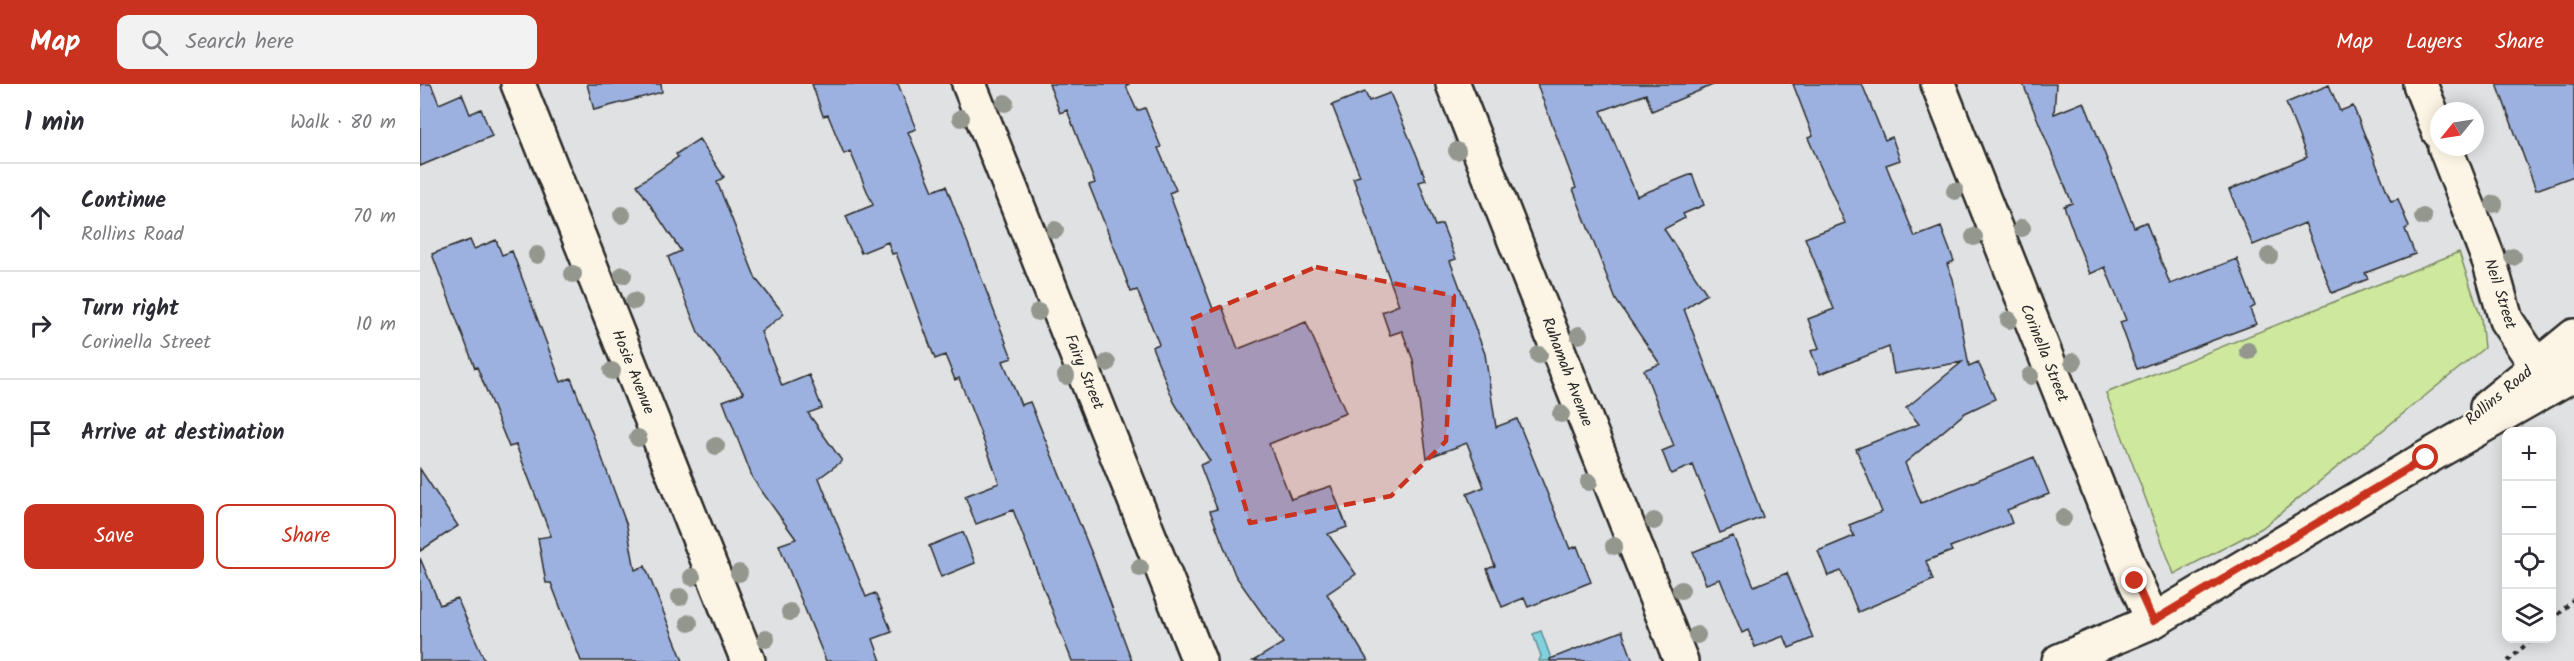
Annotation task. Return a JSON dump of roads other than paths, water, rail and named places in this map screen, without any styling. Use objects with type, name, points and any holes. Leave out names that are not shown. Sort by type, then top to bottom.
[{"type":"street","name":"Hosie Avenue","points":[[518,84],[748,661]]},
{"type":"street","name":"Fairy Street","points":[[969,84],[1199,661]]},
{"type":"street","name":"Ruhamah Avenue","points":[[1453,84],[1681,661]]},
{"type":"street","name":"Corinella Street","points":[[1938,84],[2135,581],[2153,621]]},
{"type":"street","points":[[2420,84],[2430,109]]},
{"type":"street","name":"Neil Street","points":[[2449,156],[2487,252],[2506,320],[2562,358]]},
{"type":"street","name":"Rollins Road","points":[[2060,661],[2153,621],[2426,458],[2562,358]]},
{"type":"water","points":[[1541,631],[1552,661],[1539,661],[1541,656],[1533,634]]}]
